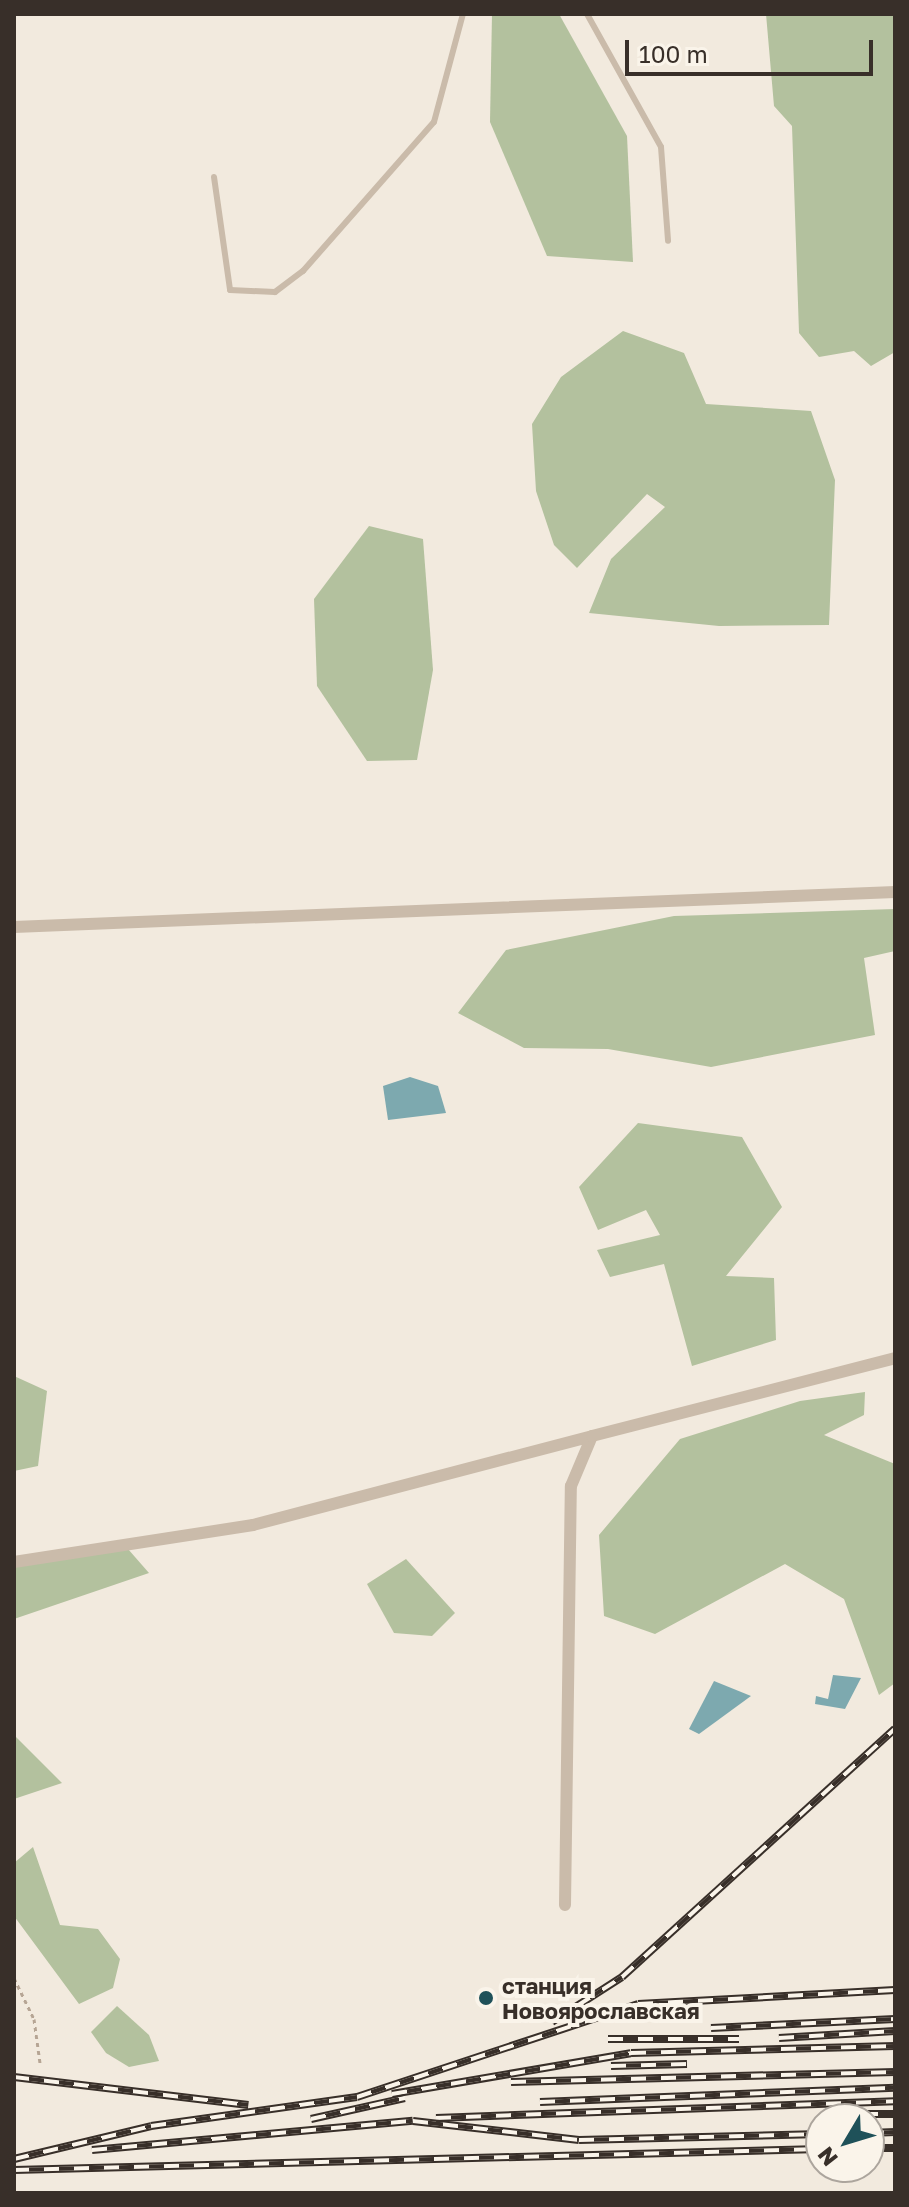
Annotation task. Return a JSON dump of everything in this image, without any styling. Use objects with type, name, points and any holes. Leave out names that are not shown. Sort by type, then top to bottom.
[{"type":"street","points":[[14,927],[895,892]]},
{"type":"street","points":[[14,1562],[253,1525],[895,1358]]},
{"type":"street","points":[[565,1905],[571,1486],[592,1436]]},
{"type":"lane","points":[[214,177],[230,290],[275,292],[303,271],[434,122],[463,14]]},
{"type":"lane","points":[[587,14],[661,147],[668,241]]},
{"type":"path","points":[[14,1978],[34,2019],[40,2063]]},
{"type":"green space","points":[[492,14],[559,14],[627,136],[633,262],[547,256],[490,122]]},
{"type":"green space","points":[[766,14],[895,14],[895,352],[871,366],[854,351],[819,357],[799,333],[792,126],[774,106]]},
{"type":"green space","points":[[623,331],[684,353],[706,404],[811,411],[835,480],[829,625],[719,626],[589,613],[611,559],[665,507],[647,494],[577,568],[554,545],[536,491],[532,424],[561,377]]},
{"type":"green space","points":[[369,526],[423,539],[433,670],[417,760],[367,761],[317,686],[314,599]]},
{"type":"green space","points":[[895,909],[895,951],[864,958],[875,1035],[711,1067],[608,1049],[524,1048],[458,1013],[506,950],[674,916]]},
{"type":"green space","points":[[638,1123],[742,1137],[782,1207],[726,1276],[774,1278],[776,1340],[692,1366],[664,1264],[610,1277],[597,1250],[660,1235],[646,1210],[598,1230],[579,1187]]},
{"type":"green space","points":[[14,1376],[47,1391],[38,1466],[14,1471]]},
{"type":"green space","points":[[865,1392],[864,1415],[824,1435],[895,1464],[895,1683],[879,1695],[844,1599],[785,1564],[655,1634],[604,1616],[599,1535],[680,1439],[800,1401]]},
{"type":"green space","points":[[121,1541],[149,1573],[14,1619],[14,1563]]},
{"type":"green space","points":[[406,1559],[455,1613],[432,1636],[394,1633],[367,1584]]},
{"type":"green space","points":[[14,1735],[62,1783],[14,1799]]},
{"type":"green space","points":[[33,1847],[60,1925],[98,1929],[120,1959],[113,1988],[79,2004],[14,1916],[14,1863]]},
{"type":"green space","points":[[117,2006],[149,2035],[159,2061],[129,2067],[106,2053],[91,2032]]},
{"type":"water","points":[[410,1077],[438,1086],[446,1113],[388,1120],[383,1086]]},
{"type":"water","points":[[833,1675],[861,1678],[845,1709],[815,1704],[816,1696],[828,1699]]},
{"type":"water","points":[[714,1681],[751,1696],[699,1734],[689,1729]]},
{"type":"railway","points":[[552,2022],[622,1977],[895,1729]]},
{"type":"railway","points":[[14,2159],[151,2126],[357,2097],[638,2004],[895,1990]]},
{"type":"railway","points":[[711,2028],[895,2019]]},
{"type":"railway","points":[[779,2038],[895,2031]]},
{"type":"railway","points":[[608,2039],[739,2039]]},
{"type":"railway","points":[[392,2094],[631,2053],[895,2046]]},
{"type":"railway","points":[[611,2066],[687,2064]]},
{"type":"railway","points":[[511,2082],[895,2072]]},
{"type":"railway","points":[[14,2077],[248,2105]]},
{"type":"railway","points":[[540,2102],[895,2088]]},
{"type":"railway","points":[[311,2119],[405,2098]]},
{"type":"railway","points":[[436,2118],[895,2101]]},
{"type":"railway","points":[[885,2114],[895,2114]]},
{"type":"railway","points":[[92,2150],[413,2121],[579,2140],[805,2134]]},
{"type":"railway","points":[[885,2132],[895,2132]]},
{"type":"railway","points":[[885,2148],[895,2148]]},
{"type":"railway","points":[[14,2170],[805,2149]]},
{"type":"place","name":"станция Новоярославская","points":[[486,1998]]}]
